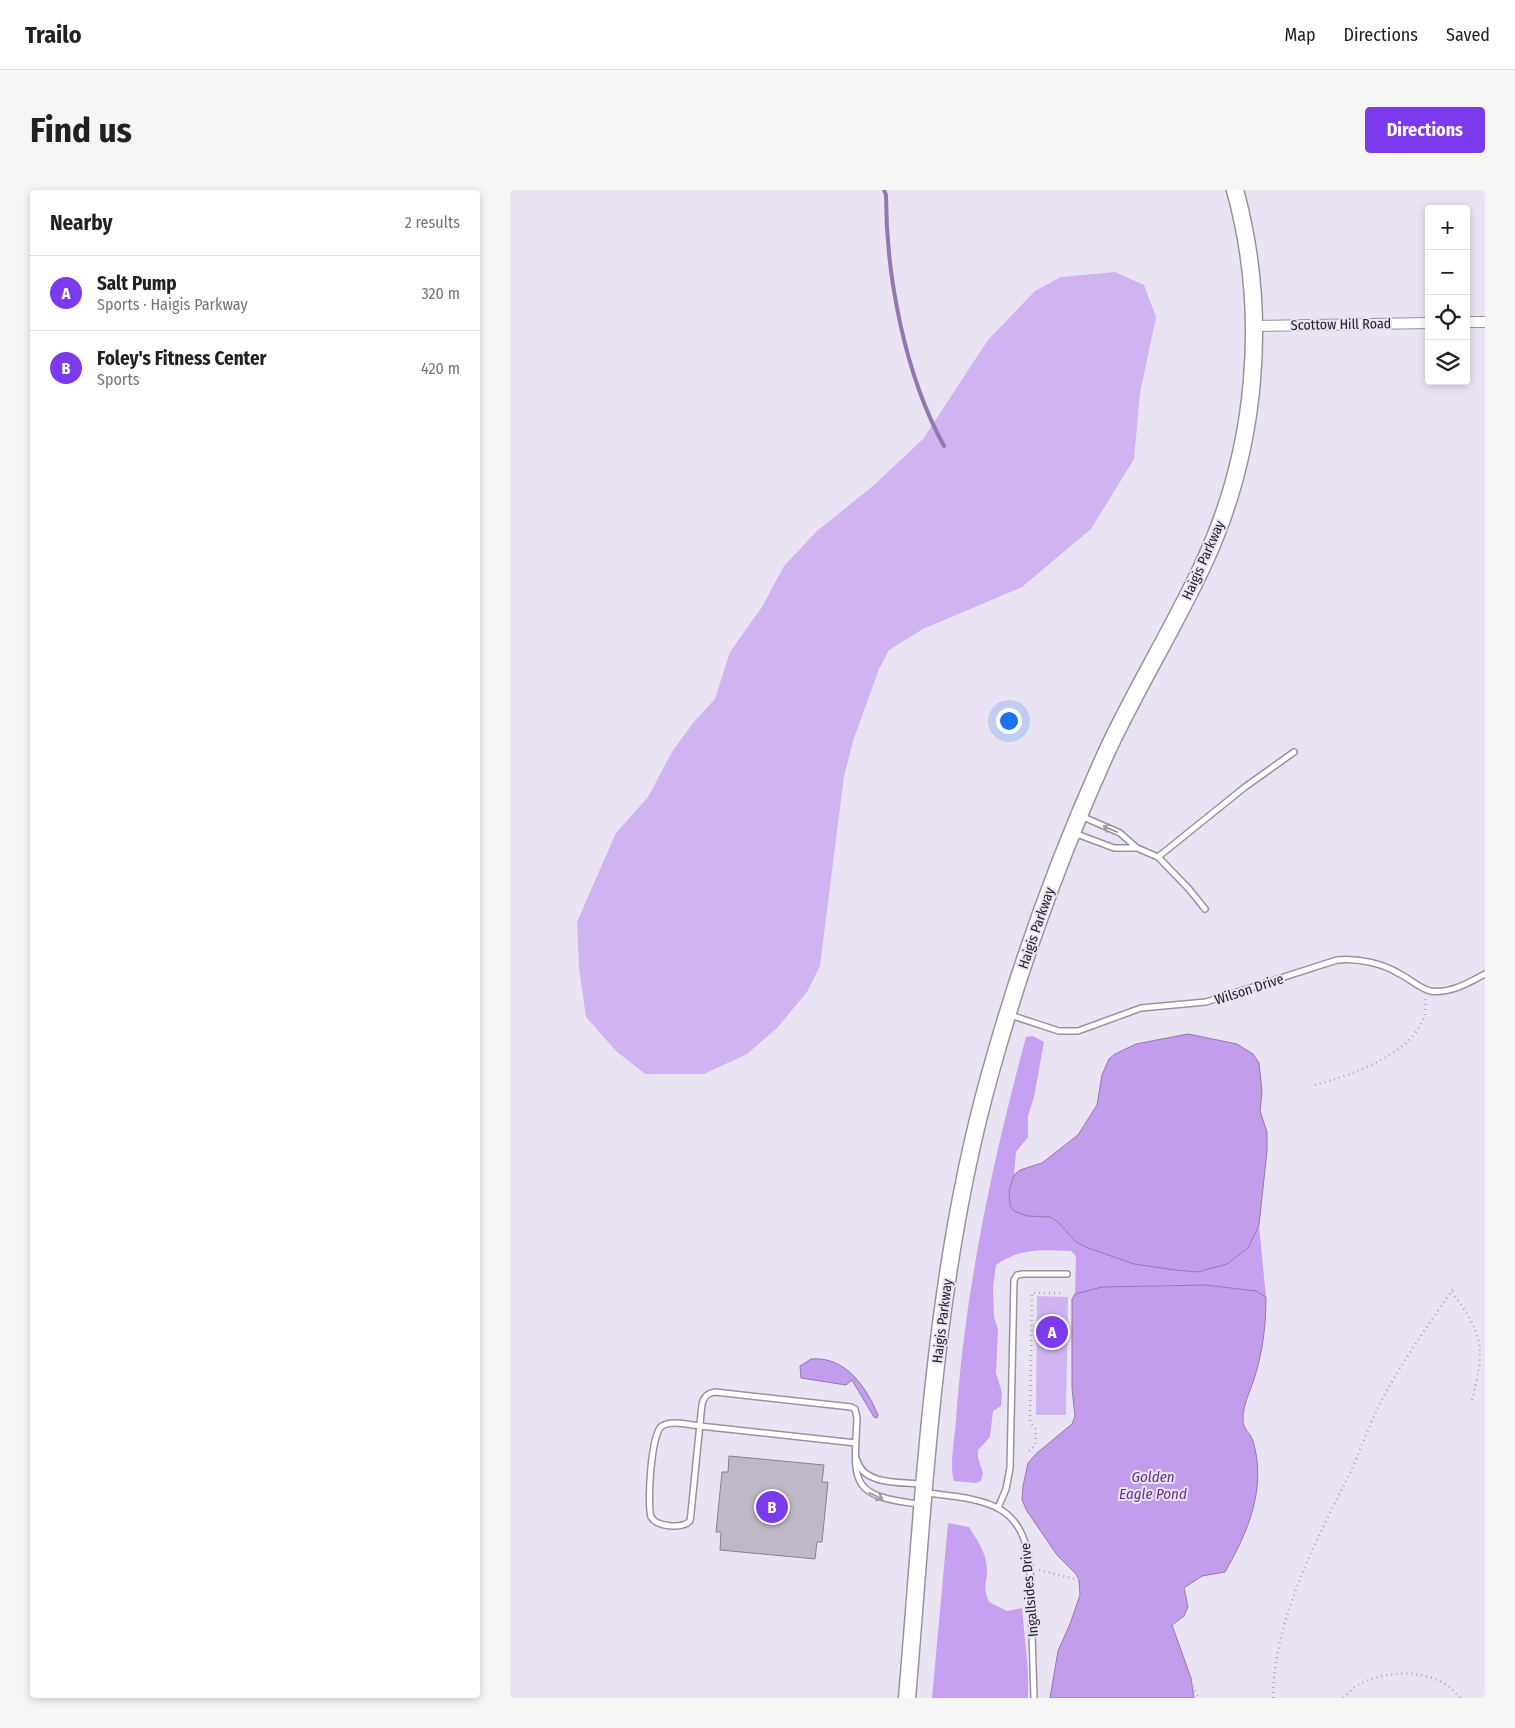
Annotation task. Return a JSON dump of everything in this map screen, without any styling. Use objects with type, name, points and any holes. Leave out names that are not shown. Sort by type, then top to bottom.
[{"type":"main road","name":"Haigis Parkway","points":[[907,1698],[924,1494],[942,1313],[965,1177],[980,1112],[1026,954],[1078,815],[1135,694],[1203,565],[1228,502],[1243,445],[1252,378],[1254,326],[1249,261],[1235,190]]},
{"type":"street","points":[[1470,322],[1485,322]]},
{"type":"street","name":"Scottow Hill Road","points":[[1254,326],[1425,323]]},
{"type":"lane","points":[[1158,857],[1245,787],[1294,752]]},
{"type":"lane","points":[[1078,815],[1120,833],[1137,848],[1158,857],[1190,889],[1205,909]]},
{"type":"lane","points":[[1072,832],[1114,848],[1137,848]]},
{"type":"lane","name":"Wilson Drive","points":[[1007,1014],[1052,1030],[1078,1031],[1141,1008],[1206,1002],[1337,960],[1350,959],[1389,968],[1422,988],[1432,991],[1458,988],[1485,974]]},
{"type":"lane","points":[[998,1508],[1006,1489],[1010,1468],[1014,1280],[1017,1275],[1023,1274],[1067,1274]]},
{"type":"lane","points":[[856,1442],[700,1426],[664,1424],[656,1433],[651,1517],[656,1522],[679,1526],[690,1521],[700,1426],[705,1397],[711,1393],[723,1392],[852,1407],[855,1409],[858,1418],[856,1442],[857,1478],[869,1493],[885,1500],[924,1494]]},
{"type":"lane","points":[[856,1457],[863,1472],[874,1478],[924,1494]]},
{"type":"lane","name":"Ingallsides Drive","points":[[924,1494],[980,1501],[998,1508],[1021,1528],[1028,1549],[1030,1568],[1034,1698]]},
{"type":"path","points":[[1315,1085],[1362,1071],[1377,1064],[1410,1039],[1424,1018],[1426,1008],[1422,988]]},
{"type":"path","points":[[1272,1698],[1281,1635],[1322,1528],[1351,1471],[1371,1423],[1400,1367],[1455,1286]]},
{"type":"path","points":[[1452,1291],[1472,1314],[1478,1325],[1482,1341],[1482,1371],[1471,1404]]},
{"type":"path","points":[[1029,1451],[1033,1449],[1036,1442],[1036,1429],[1030,1422],[1032,1293],[1053,1295],[1064,1293]]},
{"type":"path","points":[[1031,1367],[1036,1367]]},
{"type":"path","points":[[1030,1568],[1110,1589],[1130,1598],[1145,1609],[1171,1640],[1198,1698]]},
{"type":"path","points":[[1343,1698],[1356,1686],[1368,1681],[1407,1674],[1442,1680],[1452,1687],[1460,1698]]},
{"type":"shaded area","points":[[1115,272],[1144,285],[1156,317],[1140,393],[1134,459],[1091,529],[1022,587],[923,629],[889,650],[879,669],[854,738],[844,776],[820,966],[807,992],[777,1028],[747,1054],[704,1074],[645,1074],[616,1051],[586,1017],[579,968],[577,922],[616,833],[648,797],[672,752],[693,723],[715,699],[730,652],[762,607],[784,566],[817,531],[873,486],[923,439],[988,340],[1035,291],[1061,277]]},
{"type":"shaded area","points":[[1033,1036],[1044,1042],[1034,1097],[1028,1116],[1028,1137],[1016,1152],[1014,1175],[1009,1191],[1027,1216],[1050,1217],[1058,1222],[1076,1242],[1134,1264],[1198,1272],[1227,1264],[1248,1248],[1259,1225],[1266,1297],[1250,1291],[1201,1285],[1144,1286],[1075,1294],[1076,1256],[1071,1251],[1023,1252],[1005,1259],[996,1265],[993,1287],[994,1317],[998,1329],[996,1373],[1002,1393],[1001,1406],[993,1411],[990,1437],[978,1450],[978,1458],[983,1473],[981,1481],[976,1483],[954,1481],[952,1460],[960,1371],[973,1275],[991,1179],[1014,1084],[1026,1037]]},
{"type":"shaded area","points":[[1037,1296],[1068,1297],[1066,1415],[1036,1415]]},
{"type":"shaded area","points":[[948,1523],[969,1527],[979,1543],[987,1565],[985,1588],[989,1602],[1007,1611],[1022,1608],[1028,1672],[1028,1698],[932,1698]]},
{"type":"water","points":[[1188,1034],[1237,1044],[1253,1054],[1259,1063],[1262,1091],[1260,1111],[1267,1132],[1267,1151],[1259,1225],[1248,1248],[1227,1264],[1198,1272],[1134,1264],[1076,1242],[1058,1222],[1050,1217],[1027,1216],[1014,1211],[1010,1206],[1009,1191],[1014,1175],[1020,1170],[1042,1163],[1078,1135],[1097,1105],[1102,1075],[1109,1059],[1136,1044]]},
{"type":"water","name":"Golden Eagle Pond","points":[[1206,1285],[1256,1291],[1266,1297],[1266,1307],[1264,1337],[1260,1357],[1243,1415],[1243,1424],[1251,1436],[1257,1458],[1258,1476],[1253,1509],[1241,1541],[1225,1572],[1202,1576],[1184,1588],[1188,1607],[1184,1616],[1172,1625],[1191,1678],[1194,1698],[1050,1698],[1058,1651],[1080,1595],[1079,1580],[1076,1574],[1057,1555],[1027,1511],[1022,1500],[1028,1463],[1037,1453],[1072,1424],[1075,1416],[1072,1388],[1072,1299],[1075,1294],[1102,1287]]},
{"type":"water","points":[[811,1359],[823,1359],[835,1363],[853,1375],[873,1404],[878,1415],[877,1418],[874,1417],[852,1380],[846,1385],[801,1378],[800,1366]]},
{"type":"building","points":[[729,1456],[824,1465],[822,1482],[828,1482],[822,1542],[817,1542],[815,1559],[720,1550],[721,1532],[716,1532],[722,1472],[728,1472]]},
{"type":"waterway","points":[[884,190],[886,195],[890,258],[900,324],[918,388],[944,446]]},
{"type":"place","name":"Salt Pump","points":[[1052,1332]]},
{"type":"place","name":"Foley's Fitness Center","points":[[772,1507]]}]
